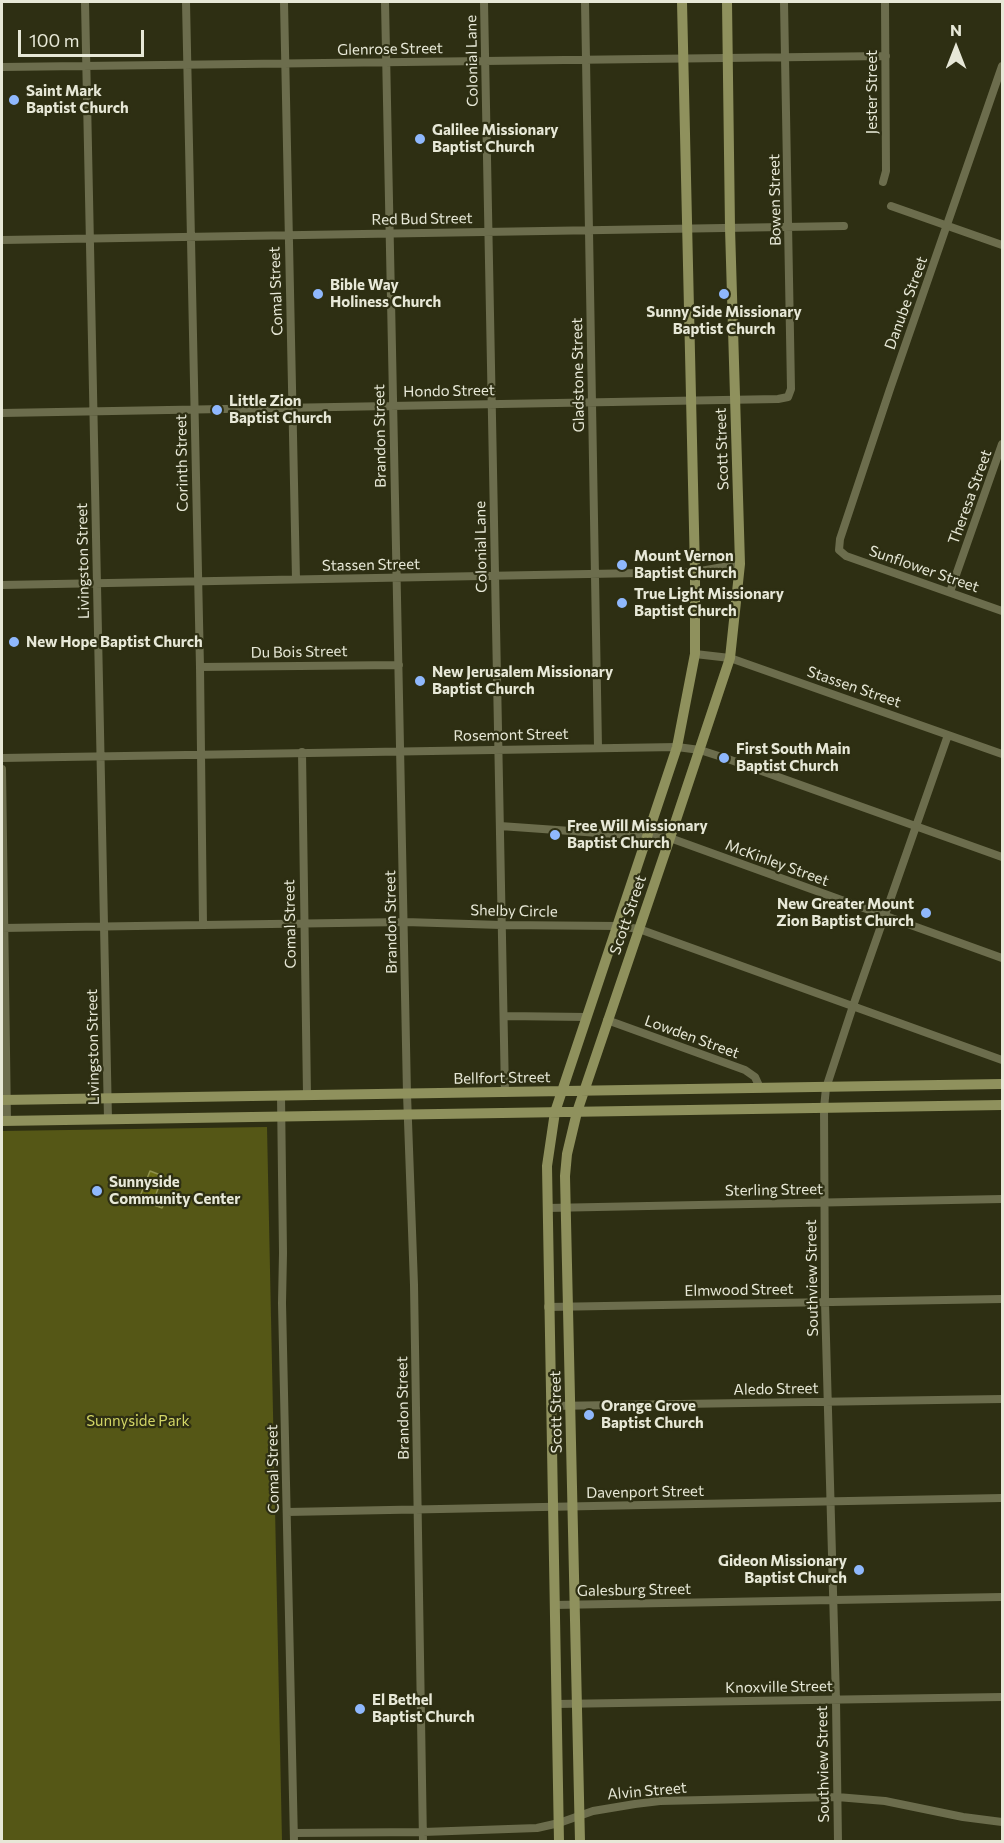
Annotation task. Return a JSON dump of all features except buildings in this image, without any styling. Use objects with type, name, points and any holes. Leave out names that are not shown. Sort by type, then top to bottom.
[{"type":"main road","name":"Scott Street","points":[[559,1842],[547,1166],[555,1112],[561,1092],[677,747],[694,654],[695,572],[682,2]]},
{"type":"main road","name":"Scott Street","points":[[579,1842],[565,1176],[567,1154],[577,1112],[730,658],[740,564],[730,228],[727,2]]},
{"type":"main road","name":"Bellfort Street","points":[[4,1100],[1002,1084]]},
{"type":"main road","points":[[929,1086],[929,1106]]},
{"type":"main road","points":[[725,1089],[725,1110]]},
{"type":"main road","points":[[4,1121],[1002,1105]]},
{"type":"street","name":"Livingston Street","points":[[85,2],[108,1119]]},
{"type":"street","name":"Corinth Street","points":[[186,2],[203,925]]},
{"type":"street","name":"Comal Street","points":[[284,2],[296,579]]},
{"type":"street","name":"Brandon Street","points":[[385,2],[388,62],[392,406],[402,750],[407,1094],[418,1510],[423,1842]]},
{"type":"street","name":"Colonial Lane","points":[[484,2],[505,1093]]},
{"type":"street","name":"Gladstone Street","points":[[585,2],[598,747]]},
{"type":"street","name":"Bowen Street","points":[[784,2],[791,388],[788,397]]},
{"type":"street","name":"Jester Street","points":[[883,182],[886,171],[885,2]]},
{"type":"street","name":"Glenrose Street","points":[[2,68],[886,56]]},
{"type":"street","name":"Danube Street","points":[[839,550],[840,538],[890,389],[1002,66]]},
{"type":"street","points":[[891,206],[1002,245]]},
{"type":"street","name":"Red Bud Street","points":[[2,240],[844,226]]},
{"type":"street","name":"Hondo Street","points":[[2,413],[690,401],[788,397]]},
{"type":"street","name":"Theresa Street","points":[[950,592],[1002,444]]},
{"type":"street","name":"Sunflower Street","points":[[839,550],[846,556],[1002,611]]},
{"type":"street","name":"Stassen Street","points":[[2,585],[695,572],[740,564]]},
{"type":"street","name":"Stassen Street","points":[[694,654],[730,658],[1002,754]]},
{"type":"street","name":"Du Bois Street","points":[[200,667],[399,665]]},
{"type":"street","name":"Southview Street","points":[[838,1842],[834,1600],[825,1302],[824,1108],[826,1088],[853,1006],[948,735]]},
{"type":"street","name":"Rosemont Street","points":[[2,758],[498,748],[677,747],[700,750],[728,759],[1002,857]]},
{"type":"street","name":"Comal Street","points":[[303,752],[303,923],[307,1095]]},
{"type":"street","points":[[2,769],[4,1121]]},
{"type":"street","name":"McKinley Street","points":[[500,826],[670,838],[1002,958]]},
{"type":"street","name":"Shelby Circle","points":[[3,928],[405,922],[618,926],[639,929],[1002,1060]]},
{"type":"street","points":[[504,1016],[587,1017]]},
{"type":"street","name":"Lowden Street","points":[[607,1020],[745,1070],[755,1077],[760,1088]]},
{"type":"street","name":"Comal Street","points":[[281,1096],[282,1303],[294,1837]]},
{"type":"street","name":"Sterling Street","points":[[547,1208],[1002,1199]]},
{"type":"street","name":"Elmwood Street","points":[[549,1307],[1002,1299]]},
{"type":"street","name":"Aledo Street","points":[[551,1406],[1002,1399]]},
{"type":"street","name":"Davenport Street","points":[[287,1512],[1002,1498]]},
{"type":"street","name":"Galesburg Street","points":[[554,1605],[1002,1597]]},
{"type":"street","name":"Knoxville Street","points":[[556,1704],[1002,1697]]},
{"type":"street","name":"Alvin Street","points":[[294,1837],[537,1828],[593,1811],[660,1801],[837,1797],[885,1801],[963,1817],[1002,1822]]},
{"type":"green space","name":"Sunnyside Park","points":[[267,1127],[282,1841],[2,1841],[2,1131]]},
{"type":"shaded area","points":[[150,1171],[163,1176],[156,1194],[166,1198],[162,1208],[139,1199]]},
{"type":"place","name":"Saint Mark Baptist Church","points":[[14,100]]},
{"type":"place","name":"Galilee Missionary Baptist Church","points":[[420,139]]},
{"type":"place","name":"Bible Way Holiness Church","points":[[318,294]]},
{"type":"place","name":"Sunny Side Missionary Baptist Church","points":[[724,294]]},
{"type":"place","name":"Little Zion Baptist Church","points":[[217,410]]},
{"type":"place","name":"Mount Vernon Baptist Church","points":[[622,565]]},
{"type":"place","name":"True Light Missionary Baptist Church","points":[[622,603]]},
{"type":"place","name":"New Hope Baptist Church","points":[[14,642]]},
{"type":"place","name":"New Jerusalem Missionary Baptist Church","points":[[420,681]]},
{"type":"place","name":"First South Main Baptist Church","points":[[724,758]]},
{"type":"place","name":"Free Will Missionary Baptist Church","points":[[555,835]]},
{"type":"place","name":"New Greater Mount Zion Baptist Church","points":[[926,913]]},
{"type":"place","name":"Sunnyside Community Center","points":[[97,1191]]},
{"type":"place","name":"Orange Grove Baptist Church","points":[[589,1415]]},
{"type":"place","name":"Gideon Missionary Baptist Church","points":[[859,1570]]},
{"type":"place","name":"El Bethel Baptist Church","points":[[360,1709]]}]
